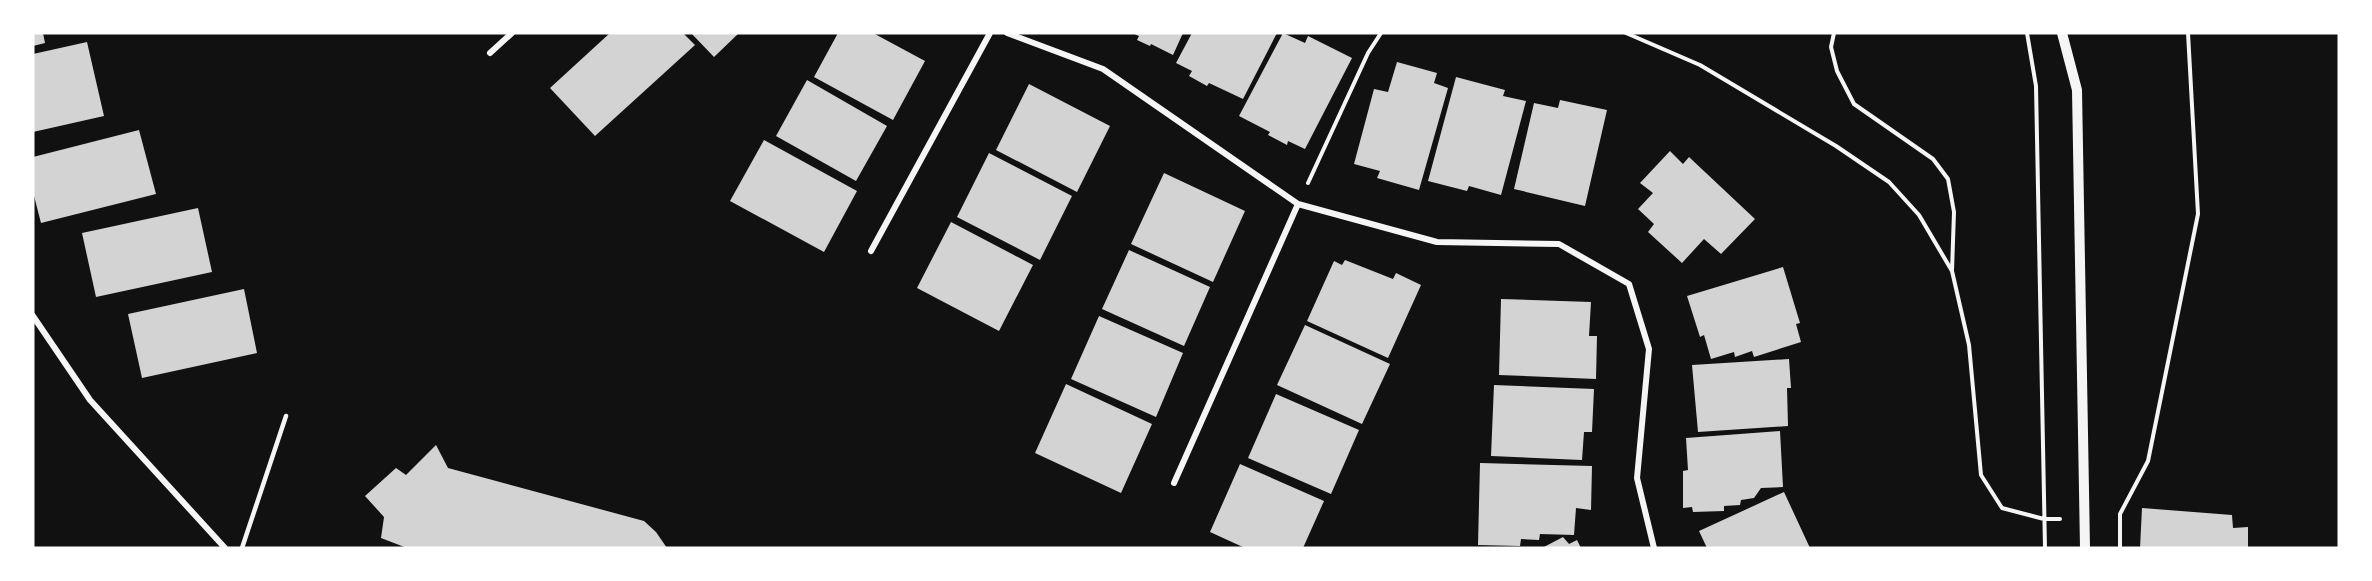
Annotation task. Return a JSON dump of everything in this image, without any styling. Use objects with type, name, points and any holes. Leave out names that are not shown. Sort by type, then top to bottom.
[{"type":"street","points":[[490,53],[512,33]]},
{"type":"street","points":[[871,251],[990,33]]},
{"type":"street","points":[[1007,33],[1102,69],[1298,204],[1437,242],[1558,244],[1629,285],[1649,349],[1637,478],[1654,548]]},
{"type":"street","points":[[2062,33],[2077,90],[2085,548]]},
{"type":"street","points":[[1174,483],[1298,204]]},
{"type":"street","points":[[33,316],[90,400],[225,548]]},
{"type":"lane","points":[[242,548],[286,416]]},
{"type":"path","points":[[1298,204],[1368,53],[1381,33]]},
{"type":"path","points":[[1626,33],[1700,65],[1836,146],[1889,182],[1919,215],[1952,271]]},
{"type":"path","points":[[1834,33],[1831,47],[1837,72],[1854,104],[1933,159],[1948,179],[1954,212],[1952,271],[1970,345],[1981,475],[2002,508],[2044,519],[2084,518]]},
{"type":"path","points":[[2026,33],[2036,86],[2045,548]]},
{"type":"path","points":[[2120,548],[2120,514],[2148,461],[2198,213],[2188,33]]},
{"type":"building","points":[[33,33],[43,33],[45,43],[33,46]]},
{"type":"building","points":[[610,33],[683,33],[695,45],[595,136],[550,88]]},
{"type":"building","points":[[691,33],[739,33],[714,57]]},
{"type":"building","points":[[838,33],[873,33],[925,61],[893,120],[814,77]]},
{"type":"building","points":[[1132,33],[1183,33],[1173,55],[1137,40],[1139,36]]},
{"type":"building","points":[[1192,33],[1277,33],[1243,99],[1209,83],[1207,86],[1189,76],[1192,71],[1176,63]]},
{"type":"building","points":[[1283,33],[1305,43],[1308,36],[1352,58],[1305,149],[1288,141],[1287,145],[1268,135],[1270,132],[1239,116]]},
{"type":"building","points":[[87,42],[104,116],[33,132],[33,54]]},
{"type":"building","points":[[1397,62],[1437,73],[1434,83],[1448,88],[1419,190],[1377,178],[1380,171],[1354,164],[1374,89],[1388,92]]},
{"type":"building","points":[[1456,77],[1505,90],[1503,96],[1526,101],[1501,195],[1469,186],[1467,191],[1428,181]]},
{"type":"building","points":[[807,80],[887,126],[856,181],[776,136]]},
{"type":"building","points":[[1029,84],[1110,126],[1077,192],[996,150]]},
{"type":"building","points":[[1560,100],[1607,110],[1585,206],[1514,189],[1534,103],[1558,108]]},
{"type":"building","points":[[139,130],[156,194],[41,223],[33,192],[33,157]]},
{"type":"building","points":[[764,140],[857,191],[824,252],[730,201]]},
{"type":"building","points":[[1670,151],[1683,164],[1689,157],[1755,219],[1721,254],[1704,239],[1682,263],[1648,232],[1654,224],[1638,209],[1653,193],[1640,183]]},
{"type":"building","points":[[989,153],[1072,196],[1040,260],[957,217]]},
{"type":"building","points":[[1164,173],[1245,211],[1213,282],[1131,244]]},
{"type":"building","points":[[198,208],[212,272],[96,297],[82,233]]},
{"type":"building","points":[[951,222],[1033,265],[999,331],[917,288]]},
{"type":"building","points":[[1129,250],[1210,287],[1184,346],[1102,309]]},
{"type":"building","points":[[1345,260],[1393,279],[1396,273],[1421,285],[1388,358],[1307,321],[1334,261],[1342,265]]},
{"type":"building","points":[[1783,267],[1800,323],[1796,324],[1801,342],[1754,357],[1752,351],[1735,357],[1734,352],[1711,359],[1704,335],[1700,337],[1687,296]]},
{"type":"building","points":[[244,289],[257,353],[142,378],[128,314]]},
{"type":"building","points":[[1501,299],[1591,302],[1589,336],[1597,336],[1596,379],[1499,375]]},
{"type":"building","points":[[1099,316],[1183,353],[1156,417],[1071,379]]},
{"type":"building","points":[[1305,325],[1390,364],[1362,424],[1277,385]]},
{"type":"building","points":[[1789,359],[1791,388],[1787,388],[1788,426],[1698,432],[1692,365]]},
{"type":"building","points":[[1066,384],[1152,424],[1121,493],[1035,453]]},
{"type":"building","points":[[1494,385],[1594,389],[1592,432],[1584,432],[1582,460],[1491,456]]},
{"type":"building","points":[[1276,394],[1359,430],[1331,494],[1248,458]]},
{"type":"building","points":[[1780,431],[1783,487],[1761,488],[1754,498],[1741,500],[1740,505],[1724,506],[1724,511],[1693,512],[1692,507],[1683,508],[1683,471],[1688,470],[1686,438]]},
{"type":"building","points":[[436,445],[448,468],[644,521],[656,532],[667,548],[407,548],[381,538],[384,517],[365,496],[396,468],[406,475]]},
{"type":"building","points":[[1480,463],[1592,466],[1591,510],[1576,508],[1574,535],[1540,534],[1539,540],[1521,539],[1520,546],[1478,545]]},
{"type":"building","points":[[1240,464],[1324,501],[1303,548],[1245,548],[1210,532]]},
{"type":"building","points":[[1784,492],[1810,548],[1707,548],[1699,531]]},
{"type":"building","points":[[2142,508],[2232,515],[2233,528],[2248,527],[2248,548],[2140,548]]},
{"type":"building","points":[[1563,537],[1569,544],[1577,540],[1581,548],[1542,548]]}]
